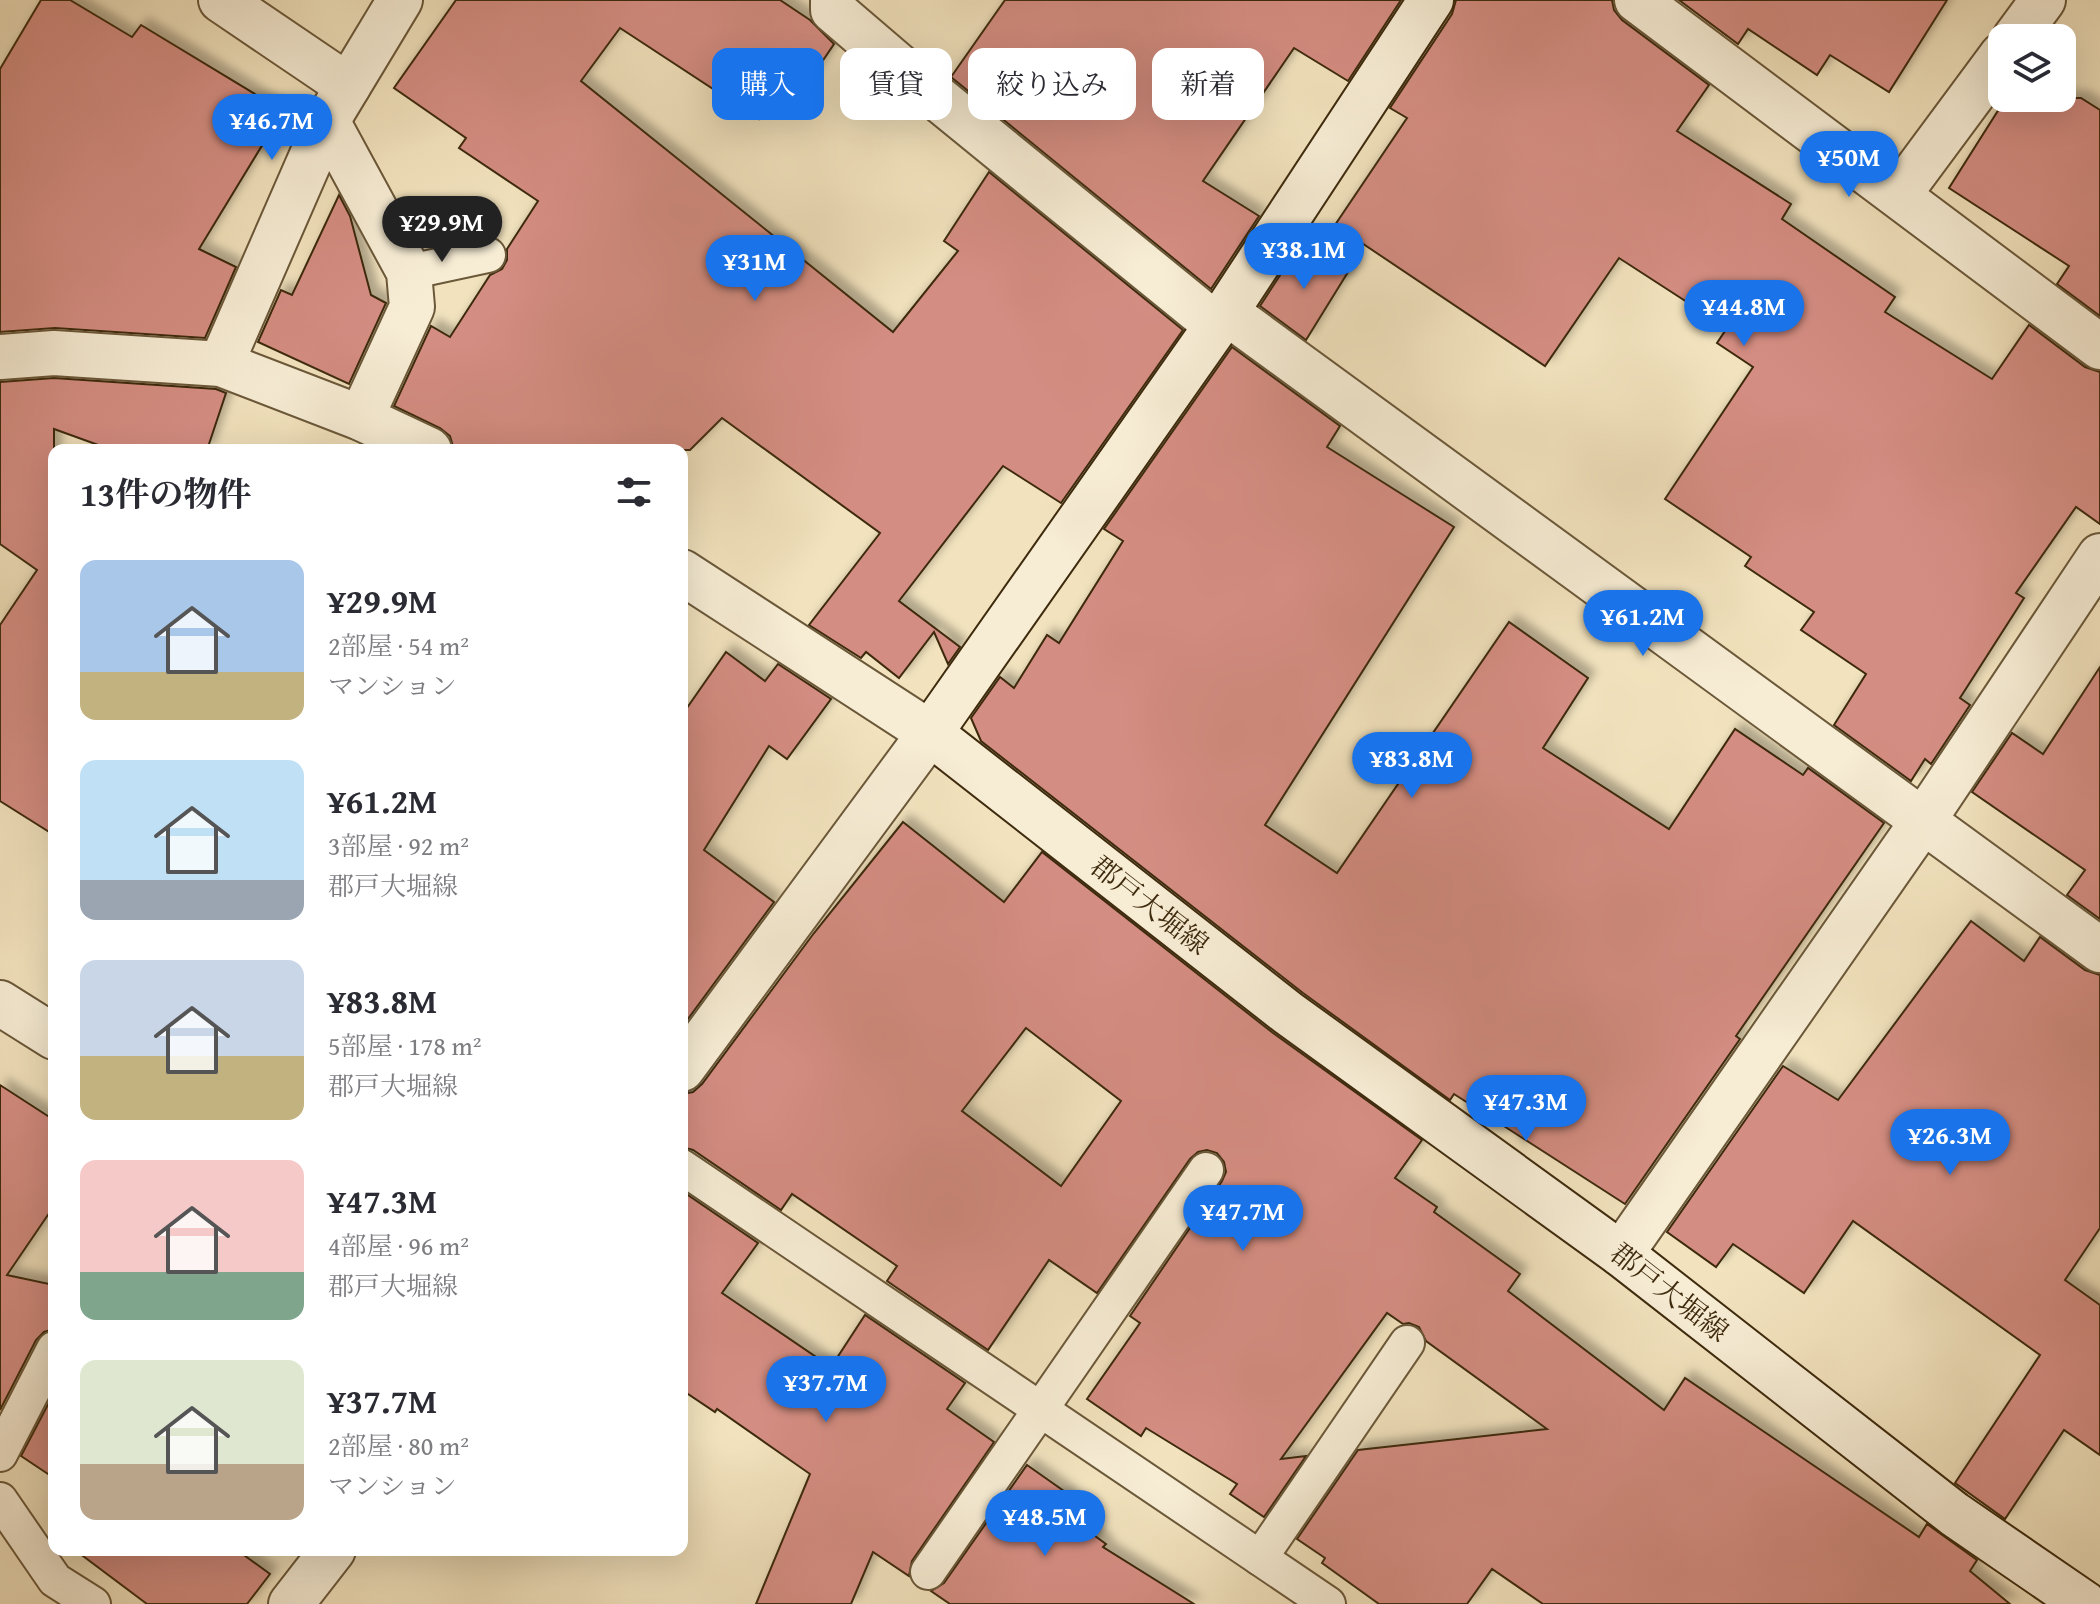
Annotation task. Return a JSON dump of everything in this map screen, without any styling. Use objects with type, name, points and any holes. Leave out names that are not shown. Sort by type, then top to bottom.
[{"type":"street","points":[[221,0],[338,104],[409,272],[412,307],[361,418]]},
{"type":"street","points":[[221,364],[338,104],[400,0]]},
{"type":"street","points":[[833,0],[833,10],[903,70],[1221,318],[2100,950]]},
{"type":"street","points":[[688,1061],[930,733],[1221,318],[1431,0]]},
{"type":"street","points":[[1637,0],[2100,347]]},
{"type":"street","points":[[2025,24],[2043,0]]},
{"type":"street","points":[[1899,194],[1988,74]]},
{"type":"street","points":[[0,357],[54,353],[221,364],[361,418],[416,444]]},
{"type":"street","points":[[1621,1254],[1923,821],[2100,556]]},
{"type":"street","name":"郡戸大堀線","points":[[688,576],[930,733],[1288,1013],[1621,1254],[1954,1514],[2085,1604]]},
{"type":"street","points":[[0,1003],[48,1033]]},
{"type":"street","points":[[291,1604],[328,1556]]},
{"type":"lane","points":[[409,272],[488,255]]},
{"type":"lane","points":[[928,1572],[1206,1170]]},
{"type":"lane","points":[[688,1171],[1328,1604]]},
{"type":"lane","points":[[1260,1558],[1407,1343]]},
{"type":"lane","points":[[0,1454],[48,1361]]},
{"type":"lane","points":[[0,1500],[55,1580],[93,1604]]},
{"type":"building","points":[[41,0],[70,0],[132,37],[141,25],[283,111],[199,249],[236,267],[205,338],[55,328],[0,332],[0,69]]},
{"type":"building","points":[[456,0],[780,0],[810,20],[834,44],[824,59],[824,48],[712,48],[712,88],[620,28],[581,81],[893,332],[958,251],[944,241],[989,172],[1183,330],[1061,503],[1003,466],[899,601],[960,647],[948,664],[934,632],[899,678],[866,652],[861,658],[809,625],[880,533],[722,418],[690,450],[688,444],[452,444],[450,436],[440,428],[394,406],[431,326],[450,337],[490,275],[502,269],[507,260],[507,249],[538,201],[459,148],[466,138],[394,88]]},
{"type":"building","points":[[1005,0],[1401,0],[1348,81],[1294,48],[1264,92],[1264,48],[1152,48],[1152,120],[1245,120],[1203,181],[1259,216],[1211,289],[1004,120],[1136,120],[1136,48],[971,48]]},
{"type":"building","points":[[1456,0],[1612,0],[1614,10],[1622,20],[1709,85],[1677,131],[1791,204],[1782,219],[1895,297],[1885,312],[1992,379],[2029,325],[2085,367],[2100,372],[2100,524],[2076,507],[2016,593],[2024,598],[1960,698],[1970,705],[1931,764],[1925,759],[1911,781],[1834,725],[1866,674],[1801,630],[1814,612],[1745,566],[1751,557],[1665,499],[1753,367],[1717,343],[1727,328],[1619,258],[1545,366],[1335,225],[1407,118],[1390,108],[1452,14]]},
{"type":"building","points":[[1679,0],[1947,0],[1889,92],[1830,55],[1817,75],[1748,29],[1738,44]]},
{"type":"building","points":[[968,53],[968,91],[952,76]]},
{"type":"building","points":[[2076,98],[2100,110],[2100,316],[2057,284],[2069,266],[1949,188],[1997,112],[2076,112]]},
{"type":"building","points":[[339,195],[350,216],[371,295],[386,303],[349,384],[258,342],[281,290],[292,295]]},
{"type":"building","points":[[1301,243],[1348,272],[1306,340],[1260,306]]},
{"type":"building","points":[[1232,347],[1340,426],[1327,447],[1454,527],[1265,825],[1337,873],[1509,622],[1588,678],[1543,748],[1669,829],[1735,729],[1803,775],[1808,768],[1884,823],[1736,1036],[1740,1039],[1625,1204],[1454,1094],[1450,1100],[1303,993],[981,741],[971,718],[1000,677],[1014,688],[1047,635],[1059,643],[1123,541],[1104,529]]},
{"type":"building","points":[[54,378],[216,389],[226,393],[209,444],[95,444],[54,429],[54,444],[48,444],[48,831],[0,801],[0,625],[37,570],[0,544],[0,382]]},
{"type":"building","points":[[726,652],[765,681],[778,664],[831,699],[787,759],[769,746],[704,850],[774,902],[688,1019],[688,706]]},
{"type":"building","points":[[2100,667],[2100,919],[2067,895],[2085,870],[1972,792],[2012,733],[2043,754]]},
{"type":"building","points":[[903,822],[1004,902],[1042,852],[1273,1033],[1422,1140],[1395,1178],[1437,1207],[1434,1212],[1520,1274],[1508,1291],[1664,1410],[1685,1378],[1919,1537],[1927,1524],[1977,1560],[1970,1571],[2010,1604],[1543,1604],[1492,1569],[1467,1604],[1379,1604],[1322,1563],[1325,1558],[1297,1539],[1358,1450],[1547,1429],[1426,1341],[1419,1327],[1403,1324],[1387,1313],[1281,1459],[1306,1456],[1264,1517],[1230,1494],[1237,1484],[1146,1428],[1141,1436],[1087,1399],[1140,1323],[1130,1316],[1222,1181],[1226,1172],[1224,1162],[1217,1153],[1207,1150],[1198,1152],[1190,1159],[1097,1293],[1049,1260],[988,1350],[887,1281],[897,1266],[792,1194],[781,1210],[688,1149],[688,1093],[702,1084],[814,933]],"holes":[[[1026,1028],[1121,1101],[1061,1186],[962,1111]]]},
{"type":"building","points":[[1971,921],[2024,961],[2040,937],[2085,970],[2100,975],[2100,1228],[2065,1280],[2100,1305],[2100,1455],[2064,1430],[2005,1519],[1955,1483],[2040,1355],[1853,1221],[1804,1293],[1733,1244],[1716,1267],[1667,1232],[1783,1066],[1838,1100]]},
{"type":"building","points":[[0,1085],[48,1116],[48,1215],[7,1275],[48,1284],[48,1331],[36,1340],[0,1410]]},
{"type":"building","points":[[688,1195],[758,1243],[722,1293],[831,1367],[865,1315],[965,1383],[947,1409],[994,1442],[912,1561],[909,1576],[873,1552],[851,1604],[756,1604],[810,1474],[717,1409],[715,1412],[688,1394]]},
{"type":"building","points":[[48,1404],[48,1474],[21,1456]]},
{"type":"building","points":[[1027,1465],[1071,1496],[1061,1511],[1106,1544],[1103,1547],[1194,1604],[950,1604],[931,1591],[944,1583]]},
{"type":"building","points":[[83,1556],[245,1556],[270,1574],[247,1604],[147,1604]]}]
